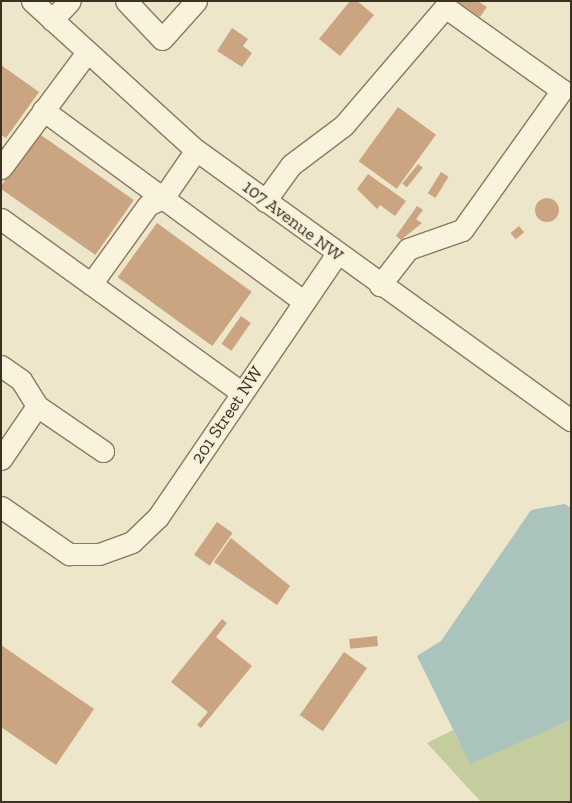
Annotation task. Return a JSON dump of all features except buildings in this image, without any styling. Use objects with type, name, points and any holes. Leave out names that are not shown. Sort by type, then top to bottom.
[{"type":"street","name":"107 Avenue NW","points":[[32,1],[196,150],[380,285],[571,420]]},
{"type":"street","points":[[52,20],[70,1]]},
{"type":"street","points":[[126,1],[162,39],[196,1]]},
{"type":"street","points":[[264,200],[291,165],[344,125],[445,7],[562,90],[462,230],[408,249],[380,285]]},
{"type":"street","points":[[1,168],[87,52]]},
{"type":"street","points":[[43,110],[304,302]]},
{"type":"street","points":[[91,284],[148,205],[163,198],[196,150]]},
{"type":"street","points":[[1,219],[242,393]]},
{"type":"street","name":"201 Street NW","points":[[2,510],[69,554],[99,554],[132,542],[158,517],[337,254]]},
{"type":"street","points":[[1,366],[21,380],[37,406],[104,451]]},
{"type":"street","points":[[1,459],[37,406]]},
{"type":"green space","points":[[571,720],[571,802],[481,802],[427,743],[453,730],[470,763]]},
{"type":"water","points":[[565,504],[571,508],[571,720],[470,764],[417,656],[441,641],[531,510]]}]
